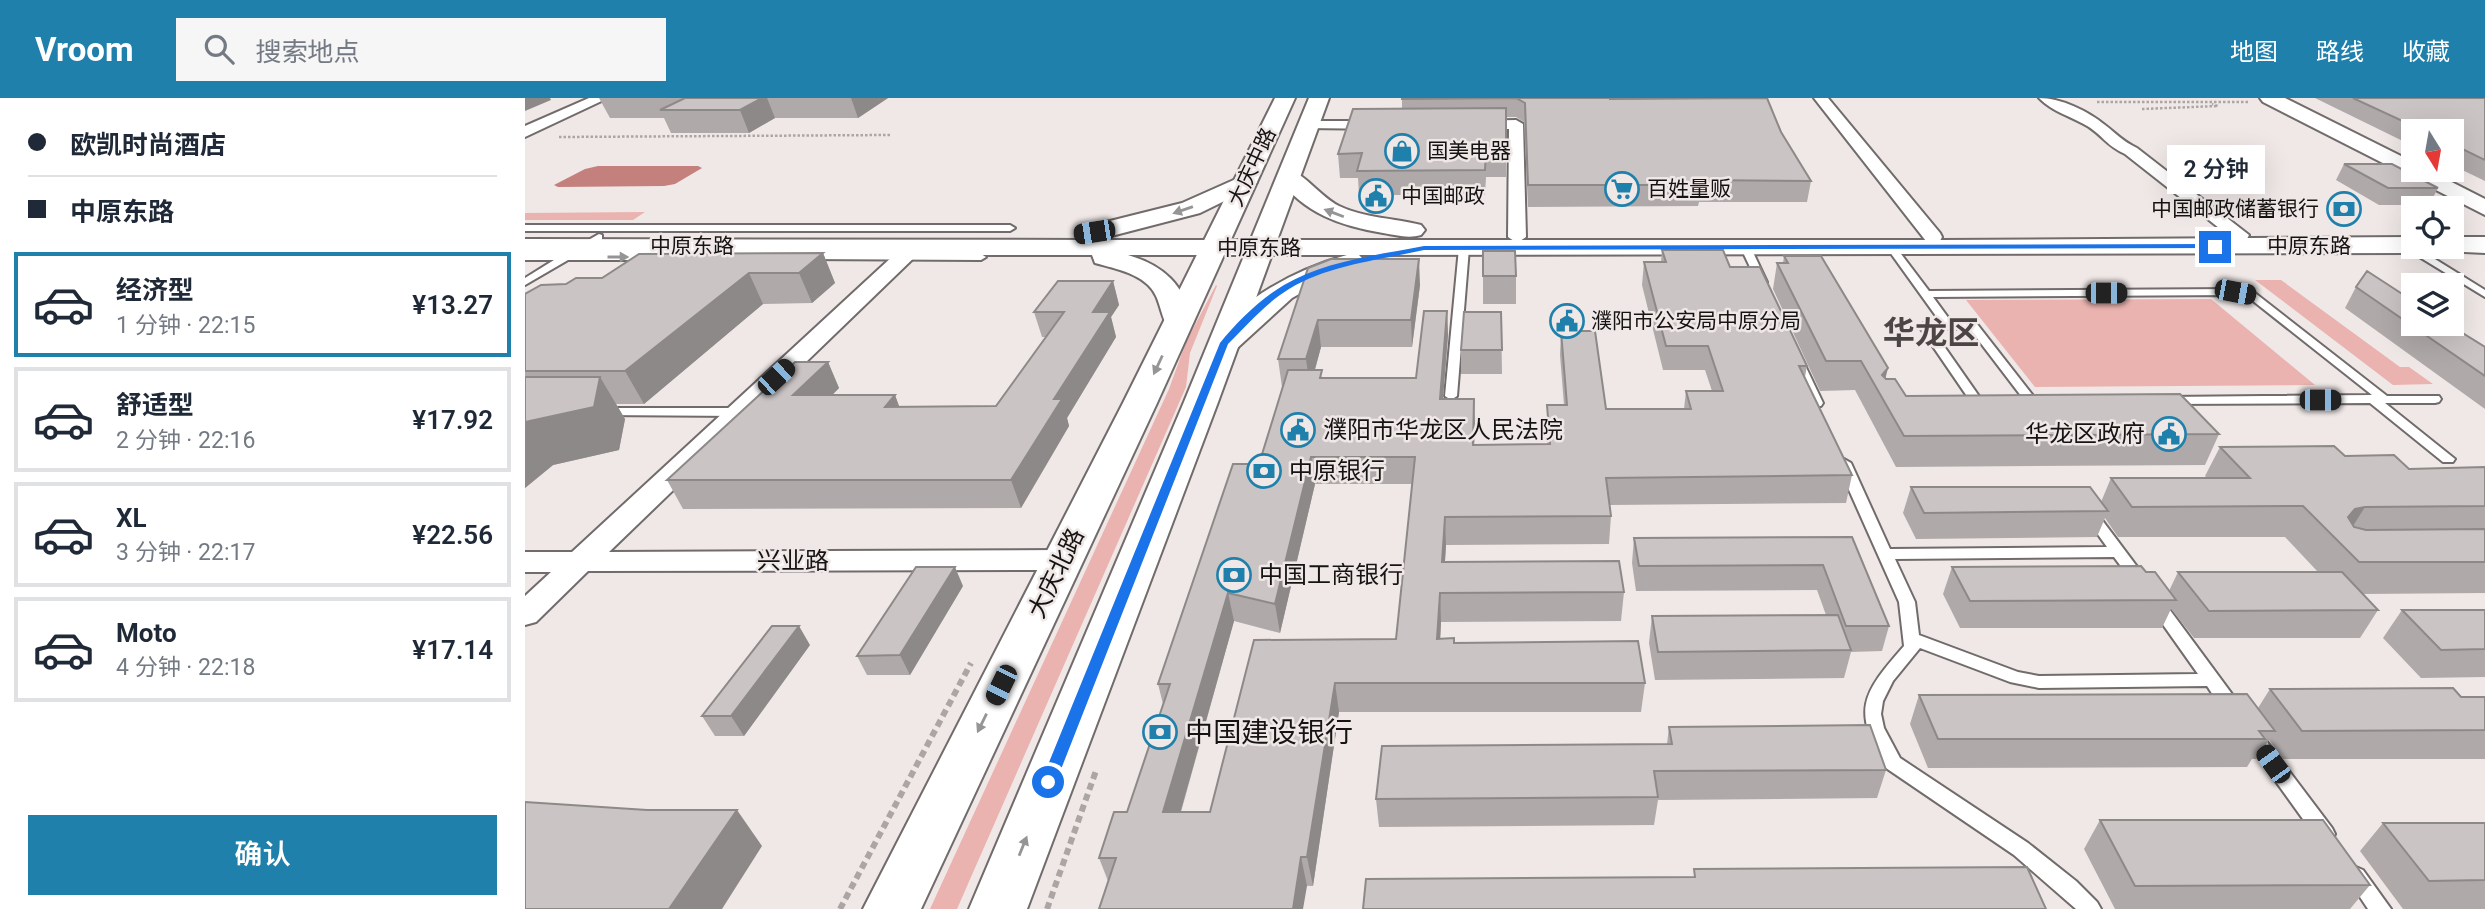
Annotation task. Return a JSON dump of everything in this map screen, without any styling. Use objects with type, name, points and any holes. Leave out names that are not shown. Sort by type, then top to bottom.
[{"type":"main road","name":"大庆中路","points":[[1217,242],[1285,98]]},
{"type":"main road","name":"大庆中路","points":[[1263,242],[1319,98]]},
{"type":"main road","points":[[2274,100],[2485,208]]},
{"type":"main road","points":[[1289,177],[1304,196],[1320,208],[1346,218],[1445,244]]},
{"type":"main road","points":[[1062,237],[1167,216],[1191,208],[1245,182]]},
{"type":"main road","points":[[2464,234],[2485,234]]},
{"type":"main road","name":"中原东路","points":[[1445,244],[1517,237],[2240,235],[2401,241]]},
{"type":"main road","name":"中原东路","points":[[525,237],[583,247],[1062,237],[1217,242]]},
{"type":"main road","points":[[1018,237],[1128,263],[1160,277],[1175,303],[1179,321]]},
{"type":"main road","name":"中原东路","points":[[525,247],[909,252],[1018,237],[1746,248],[2401,241]]},
{"type":"main road","name":"大庆北路","points":[[892,909],[1217,242]]},
{"type":"main road","points":[[997,909],[1263,242]]},
{"type":"main road","points":[[1224,343],[1287,286],[1333,267],[1445,244]]},
{"type":"main road","points":[[2464,245],[2485,245]]},
{"type":"street","points":[[526,131],[601,98]]},
{"type":"street","points":[[1821,98],[1933,237]]},
{"type":"street","points":[[2046,98],[2102,128],[2113,143],[2131,151],[2240,235]]},
{"type":"street","points":[[1449,125],[1516,124],[1517,237]]},
{"type":"street","points":[[1309,125],[1409,125]]},
{"type":"street","points":[[525,614],[909,252]]},
{"type":"street","name":"兴业路","points":[[525,562],[1062,560]]},
{"type":"lane","points":[[525,228],[1018,237]]},
{"type":"lane","points":[[1445,244],[1451,396]]},
{"type":"lane","points":[[525,257],[583,247]]},
{"type":"lane","points":[[525,282],[583,247]]},
{"type":"lane","points":[[1746,248],[1769,299]]},
{"type":"lane","points":[[1892,248],[1949,326]]},
{"type":"lane","points":[[909,252],[981,257]]},
{"type":"lane","points":[[2436,259],[2485,294]]},
{"type":"lane","points":[[525,290],[538,290]]},
{"type":"lane","points":[[1926,295],[2235,292],[2251,295],[2448,459]]},
{"type":"lane","points":[[1991,402],[1970,402],[1924,326],[1973,326],[2025,402],[2045,402]]},
{"type":"lane","points":[[1793,350],[1822,414]]},
{"type":"lane","points":[[2154,401],[2435,399]]},
{"type":"lane","points":[[592,412],[739,412]]},
{"type":"lane","points":[[1839,452],[1907,602],[1912,647],[1882,684],[1871,704],[1873,726],[1883,749],[1893,763],[2024,851],[2071,889],[2090,909]]},
{"type":"lane","points":[[2080,500],[2332,844]]},
{"type":"lane","points":[[1885,554],[2118,552]]},
{"type":"lane","points":[[1911,638],[2016,678],[2039,682],[2212,680]]},
{"type":"lane","points":[[2348,866],[2379,909]]},
{"type":"path","points":[[2094,101],[2274,100]]},
{"type":"path","points":[[2141,109],[2218,106],[2200,102]]},
{"type":"path","points":[[701,136],[711,131]]},
{"type":"path","points":[[548,136],[890,135]]},
{"type":"shaded area","points":[[598,166],[702,168],[675,184],[664,186],[554,185],[585,169]]},
{"type":"shaded area","points":[[645,212],[633,220],[525,220],[525,213]]},
{"type":"shaded area","points":[[2255,280],[2281,280],[2400,367],[2409,367],[2433,384],[2393,385]]},
{"type":"shaded area","points":[[1216,285],[1190,353],[1186,387],[957,909],[930,909],[1169,389],[1186,342]]},
{"type":"shaded area","points":[[2211,299],[2315,385],[2035,387],[1966,300]]},
{"type":"building","points":[[685,98],[762,98],[740,110],[660,110]]},
{"type":"building","points":[[1402,98],[1516,98],[1402,99]]},
{"type":"building","points":[[1516,98],[1767,98],[1781,132],[1811,181],[1699,180],[1701,185],[1528,185],[1525,103]]},
{"type":"building","points":[[2353,98],[2485,98],[2485,160],[2464,150],[2464,119],[2401,120]]},
{"type":"building","points":[[1506,108],[1506,153],[1486,153],[1485,170],[1357,171],[1362,153],[1338,154],[1353,109]]},
{"type":"building","points":[[2344,164],[2392,164],[2401,169],[2401,182],[2426,182],[2438,188],[2388,188]]},
{"type":"building","points":[[1662,250],[1723,250],[1730,267],[1760,267],[1807,366],[1799,366],[1852,475],[1606,478],[1611,516],[1445,517],[1442,562],[1619,561],[1624,592],[1440,593],[1437,639],[1454,638],[1454,643],[1638,641],[1645,683],[1335,683],[1307,857],[1301,857],[1293,909],[1099,909],[1116,858],[1099,858],[1114,812],[1127,812],[1170,684],[1158,684],[1233,464],[1259,464],[1288,370],[1322,370],[1320,378],[1416,378],[1424,311],[1447,311],[1440,399],[1474,399],[1473,445],[1550,444],[1547,405],[1567,405],[1561,331],[1595,331],[1606,409],[1691,409],[1686,391],[1723,391],[1708,346],[1666,346],[1644,262],[1666,262]],"holes":[[[1311,457],[1415,457],[1396,639],[1254,640],[1210,812],[1163,812],[1228,593],[1275,604]]]},
{"type":"building","points":[[1483,251],[1515,251],[1516,276],[1483,276]]},
{"type":"building","points":[[823,253],[799,273],[749,273],[625,371],[525,371],[525,294],[541,285],[566,284],[576,278],[602,278],[639,254]]},
{"type":"building","points":[[1784,256],[1821,256],[1888,368],[1882,375],[1886,379],[1895,379],[1906,396],[2180,394],[2219,434],[1904,436],[1861,361],[1826,361],[1777,263],[1788,263]]},
{"type":"building","points":[[1331,259],[1419,259],[1411,320],[1318,320],[1306,359],[1278,359],[1308,268]]},
{"type":"building","points":[[2367,271],[2401,293],[2401,318],[2356,287]]},
{"type":"building","points":[[1058,281],[1113,281],[1093,312],[1110,312],[1054,399],[1062,399],[1011,480],[667,480],[795,362],[828,362],[793,395],[895,395],[885,407],[996,406],[1064,312],[1034,312]]},
{"type":"building","points":[[1464,312],[1501,312],[1502,350],[1461,350]]},
{"type":"building","points":[[2464,334],[2485,347],[2485,376],[2427,336]]},
{"type":"building","points":[[525,377],[600,377],[594,407],[525,422]]},
{"type":"building","points":[[2334,446],[2345,456],[2394,455],[2409,469],[2485,467],[2485,506],[2365,507],[2355,509],[2348,517],[2354,527],[2366,530],[2485,529],[2485,562],[2359,562],[2303,506],[2132,507],[2111,478],[2250,478],[2220,447]]},
{"type":"building","points":[[1911,487],[2090,487],[2108,511],[1924,513]]},
{"type":"building","points":[[1852,537],[1889,626],[1846,626],[1823,565],[1639,566],[1634,538]]},
{"type":"building","points":[[2141,566],[2146,572],[2155,572],[2176,600],[1970,601],[1952,567]]},
{"type":"building","points":[[916,567],[955,567],[900,655],[857,656]]},
{"type":"building","points":[[2178,572],[2342,572],[2378,610],[2209,611]]},
{"type":"building","points":[[2402,610],[2485,610],[2485,649],[2441,650]]},
{"type":"building","points":[[1838,615],[1851,650],[1658,652],[1652,616]]},
{"type":"building","points":[[772,626],[799,626],[731,716],[702,716]]},
{"type":"building","points":[[2453,688],[2461,697],[2485,697],[2485,730],[2302,731],[2270,689]]},
{"type":"building","points":[[2247,694],[2275,731],[2259,731],[2265,739],[1938,739],[1919,695]]},
{"type":"building","points":[[1870,725],[1886,770],[1654,771],[1658,797],[1376,799],[1382,746],[1672,744],[1669,727]]},
{"type":"building","points":[[525,802],[647,810],[737,810],[669,909],[525,909]]},
{"type":"building","points":[[2100,820],[2323,820],[2370,885],[2135,886]]},
{"type":"building","points":[[2383,823],[2485,823],[2485,880],[2429,881]]},
{"type":"building","points":[[2027,867],[2046,909],[1363,909],[1366,879],[1695,877],[1694,869]]},
{"type":"place","name":"国美电器","points":[[1402,151]]},
{"type":"place","name":"百姓量贩","points":[[1622,189]]},
{"type":"place","name":"中国邮政","points":[[1376,196]]},
{"type":"place","name":"中国邮政储蓄银行","points":[[2344,209]]},
{"type":"place","name":"濮阳市公安局中原分局","points":[[1567,321]]},
{"type":"place","name":"濮阳市华龙区人民法院","points":[[1298,430]]},
{"type":"place","name":"华龙区政府","points":[[2169,434]]},
{"type":"place","name":"中原银行","points":[[1264,471]]},
{"type":"place","name":"中国工商银行","points":[[1234,575]]},
{"type":"place","name":"中国建设银行","points":[[1160,732]]},
{"type":"district","name":"华龙区","points":[[1931,333]]},
{"type":"route","points":[[1048,782],[1224,343],[1287,286],[1333,267],[1424,248],[2215,247]]}]
